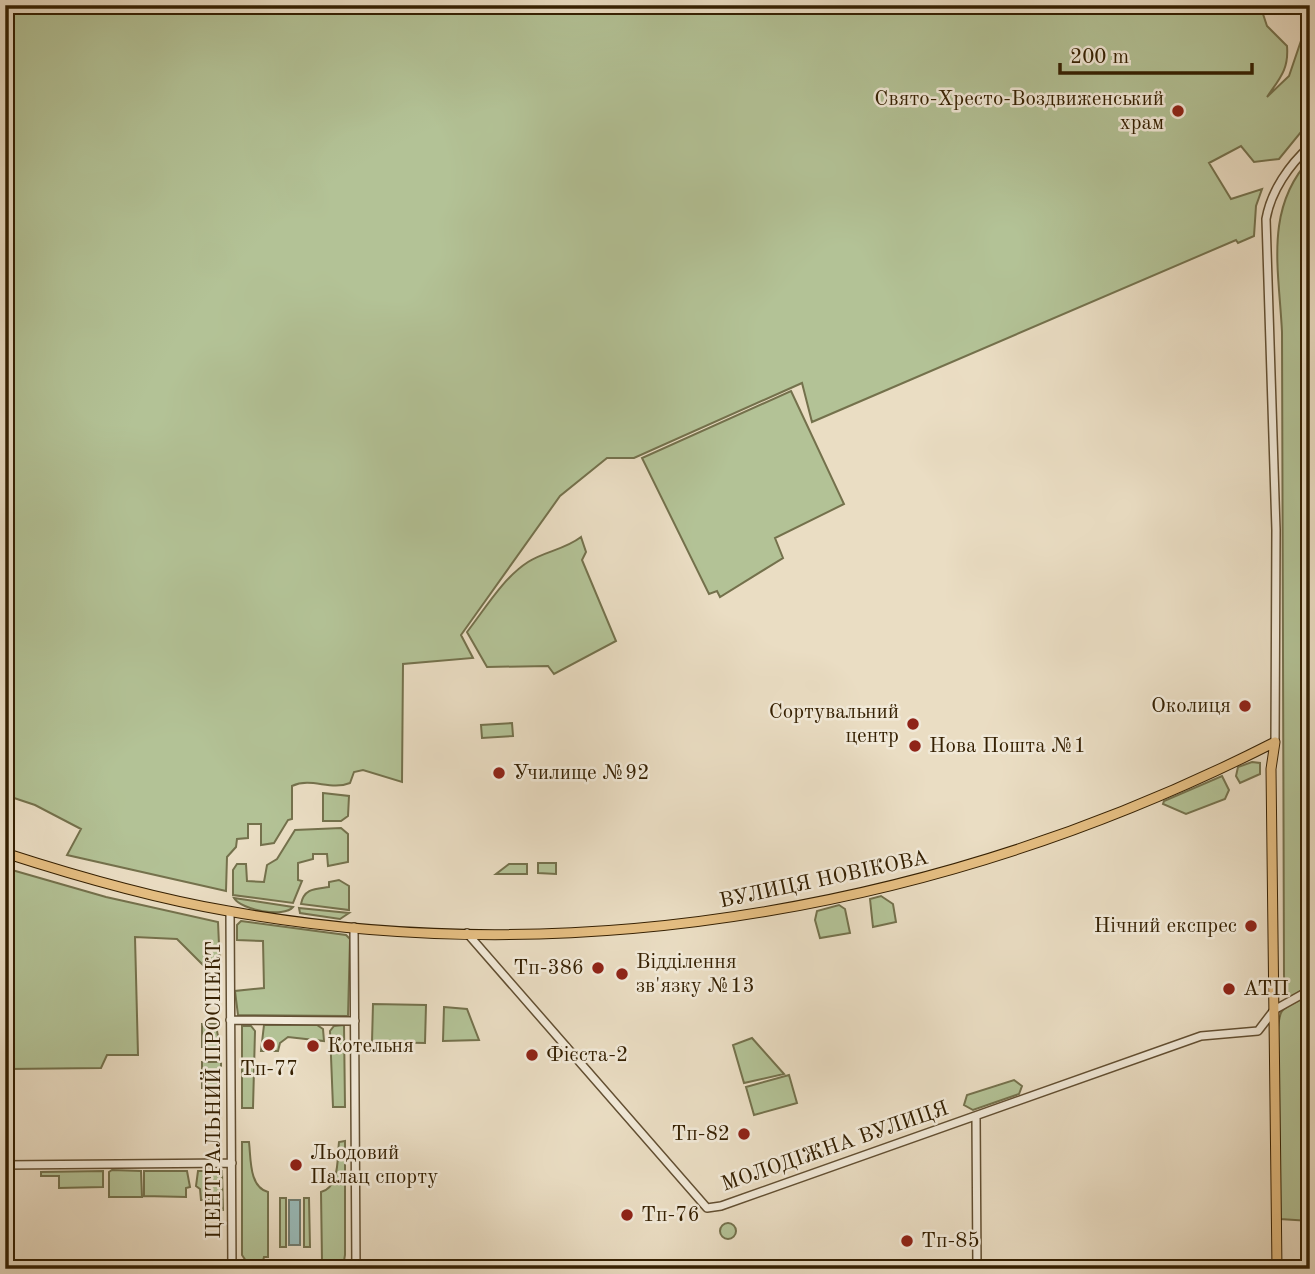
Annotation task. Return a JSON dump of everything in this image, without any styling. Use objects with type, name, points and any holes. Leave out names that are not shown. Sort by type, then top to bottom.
[{"type":"main road","name":"ВУЛИЦЯ НОВІКОВА","points":[[225,911],[331,925],[467,933],[628,928],[726,919],[810,905],[935,876],[1109,818],[1275,742]]},
{"type":"main road","points":[[1275,742],[1271,769],[1276,1269]]},
{"type":"main road","points":[[5,853],[81,878],[225,911]]},
{"type":"street","points":[[1275,742],[1277,696],[1273,369],[1266,219],[1275,191],[1297,158],[1310,146]]},
{"type":"street","name":"ЦЕНТРАЛЬНИЙ ПРОСПЕКТ","points":[[225,911],[230,1020],[232,1269]]},
{"type":"street","points":[[354,927],[356,1269]]},
{"type":"street","name":"МОЛОДІЖНА ВУЛИЦЯ","points":[[467,933],[707,1208],[721,1206],[1201,1036],[1258,1031],[1274,1010],[1310,990]]},
{"type":"street","points":[[230,1020],[355,1021]]},
{"type":"street","points":[[976,1116],[977,1269]]},
{"type":"street","points":[[5,1165],[232,1163]]},
{"type":"green space","points":[[5,5],[1260,5],[1267,26],[1287,46],[1285,68],[1267,97],[1289,76],[1303,35],[1310,45],[1310,121],[1279,159],[1254,162],[1241,146],[1209,163],[1231,199],[1262,189],[1256,206],[1254,236],[1238,243],[1236,240],[812,422],[802,383],[634,458],[607,458],[560,496],[461,635],[473,658],[403,664],[402,782],[363,770],[354,772],[350,783],[343,785],[307,783],[292,786],[292,819],[288,820],[274,843],[261,845],[261,824],[248,824],[248,838],[237,839],[236,847],[227,857],[226,891],[67,855],[81,829],[35,805],[5,795]]},
{"type":"green space","points":[[1310,159],[1310,984],[1292,997],[1285,995],[1284,975],[1282,332],[1277,263],[1280,219],[1286,198],[1295,178]]},
{"type":"green space","points":[[791,391],[844,504],[775,538],[783,558],[720,597],[717,591],[709,594],[642,458]]},
{"type":"green space","points":[[581,537],[586,552],[582,560],[616,641],[554,674],[548,666],[487,667],[467,632],[502,585],[519,569],[534,558]]},
{"type":"green space","points":[[512,723],[513,736],[482,738],[481,725]]},
{"type":"green space","points":[[1252,762],[1260,763],[1260,774],[1240,783],[1236,776],[1238,767]]},
{"type":"green space","points":[[1222,776],[1229,790],[1225,799],[1186,814],[1163,804],[1164,801]]},
{"type":"green space","points":[[323,793],[349,796],[348,816],[341,821],[323,821]]},
{"type":"green space","points":[[341,828],[348,834],[348,862],[328,866],[327,854],[313,854],[313,859],[298,863],[298,880],[302,881],[293,903],[233,895],[233,870],[237,864],[246,864],[247,881],[264,882],[267,865],[277,859],[295,830]]},
{"type":"green space","points":[[538,863],[556,863],[556,874],[538,873]]},
{"type":"green space","points":[[509,864],[527,864],[527,874],[496,874]]},
{"type":"green space","points":[[5,868],[106,897],[218,922],[220,968],[205,967],[177,939],[135,937],[138,1055],[107,1055],[101,1068],[9,1069],[9,1155],[5,1155]]},
{"type":"green space","points":[[339,880],[349,886],[349,910],[301,904],[308,892],[329,887],[329,882]]},
{"type":"green space","points":[[881,896],[893,904],[896,922],[873,927],[870,899]]},
{"type":"green space","points":[[234,898],[293,907],[281,912],[263,911],[245,906]]},
{"type":"green space","points":[[839,905],[845,909],[850,933],[820,938],[815,920],[817,911]]},
{"type":"green space","points":[[299,908],[349,913],[340,919],[300,913]]},
{"type":"green space","points":[[241,921],[346,935],[350,939],[348,1016],[238,1015],[235,991],[264,988],[263,941],[237,940],[237,925]]},
{"type":"green space","points":[[1310,994],[1310,1221],[1280,1219],[1277,1044],[1282,1011]]},
{"type":"green space","points":[[373,1004],[426,1005],[425,1043],[372,1042]]},
{"type":"green space","points":[[444,1007],[467,1009],[479,1040],[443,1041]]},
{"type":"green space","points":[[202,1024],[218,1024],[220,1047],[202,1047]]},
{"type":"green space","points":[[264,1025],[317,1025],[323,1029],[324,1041],[288,1037],[280,1043],[278,1051],[261,1051]]},
{"type":"green space","points":[[344,1025],[345,1107],[333,1107],[330,1031],[334,1026]]},
{"type":"green space","points":[[242,1026],[251,1026],[255,1031],[253,1108],[242,1108]]},
{"type":"green space","points":[[752,1038],[784,1074],[744,1083],[733,1045]]},
{"type":"green space","points":[[202,1062],[221,1062],[221,1088],[202,1088]]},
{"type":"green space","points":[[789,1075],[797,1103],[754,1115],[746,1087]]},
{"type":"green space","points":[[1014,1080],[1022,1086],[1019,1094],[973,1110],[964,1105],[967,1095]]},
{"type":"green space","points":[[345,1141],[344,1261],[322,1261],[321,1192],[332,1184],[335,1178],[339,1142]]},
{"type":"green space","points":[[242,1142],[249,1142],[254,1178],[262,1189],[268,1192],[268,1257],[264,1257],[263,1261],[246,1261],[242,1255]]},
{"type":"green space","points":[[103,1171],[103,1187],[59,1188],[59,1176],[41,1176],[41,1172]]},
{"type":"green space","points":[[141,1171],[142,1197],[109,1197],[109,1172]]},
{"type":"green space","points":[[144,1171],[187,1171],[190,1187],[186,1188],[186,1197],[144,1196]]},
{"type":"green space","points":[[198,1171],[222,1171],[223,1210],[212,1209],[211,1200],[201,1200],[200,1189],[196,1186]]},
{"type":"green space","points":[[280,1198],[286,1198],[286,1247],[280,1247]]},
{"type":"green space","points":[[304,1198],[309,1198],[310,1247],[304,1247]]},
{"type":"green space","points":[[725,1223],[731,1223],[736,1231],[734,1237],[725,1239],[720,1234],[720,1228]]},
{"type":"water","points":[[289,1200],[300,1200],[300,1245],[289,1245]]},
{"type":"place","name":"Свято-Хресто-Воздвиженський храм","points":[[1178,111]]},
{"type":"place","name":"Околиця","points":[[1245,706]]},
{"type":"place","name":"Сортувальний центр","points":[[913,724]]},
{"type":"place","name":"Нова Пошта №1","points":[[915,746]]},
{"type":"place","name":"Училище №92","points":[[499,773]]},
{"type":"place","name":"Нічний експрес","points":[[1251,926]]},
{"type":"place","name":"Тп-386","points":[[598,968]]},
{"type":"place","name":"Відділення зв'язку №13","points":[[622,974]]},
{"type":"place","name":"АТП","points":[[1229,989]]},
{"type":"place","name":"Тп-77","points":[[269,1045]]},
{"type":"place","name":"Котельня","points":[[313,1046]]},
{"type":"place","name":"Фiєста-2","points":[[532,1055]]},
{"type":"place","name":"Тп-82","points":[[744,1134]]},
{"type":"place","name":"Льодовий Палац спорту","points":[[296,1165]]},
{"type":"place","name":"Тп-76","points":[[627,1215]]},
{"type":"place","name":"Тп-85","points":[[907,1241]]}]
